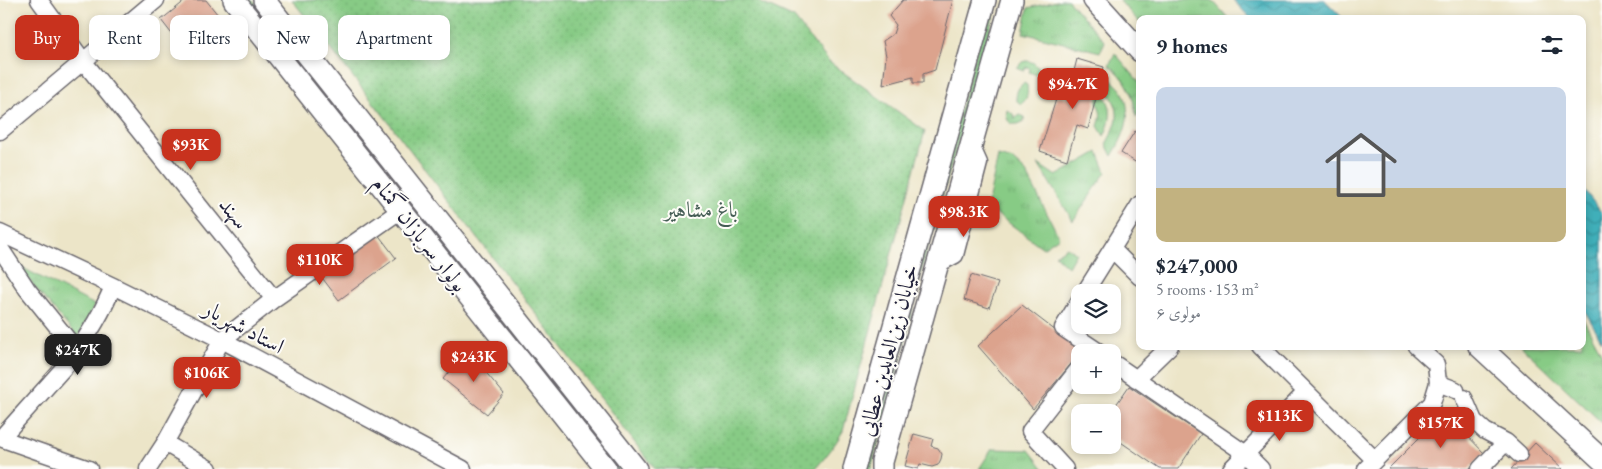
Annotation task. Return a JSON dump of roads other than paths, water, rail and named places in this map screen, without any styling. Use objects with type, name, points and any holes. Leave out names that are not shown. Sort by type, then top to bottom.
[{"type":"main road","name":"بولوار سربازان گمنام","points":[[234,0],[604,467]]},
{"type":"main road","name":"بولوار سربازان گمنام","points":[[264,0],[636,469]]},
{"type":"main road","name":"خیابان زین‌العابدین عطایی","points":[[854,469],[985,0]]},
{"type":"main road","name":"خیابان زین‌العابدین عطایی","points":[[882,469],[882,462],[1012,0]]},
{"type":"main road","points":[[1094,0],[1136,47]]},
{"type":"main road","points":[[1483,350],[1602,460]]},
{"type":"street","name":"سهند","points":[[39,0],[84,62],[274,299]]},
{"type":"street","points":[[0,131],[156,0]]},
{"type":"street","points":[[148,469],[165,443],[222,340],[274,299],[401,210]]},
{"type":"street","points":[[1090,284],[1136,210]]},
{"type":"street","name":"استاد شهریار","points":[[0,233],[222,340],[461,469]]},
{"type":"street","points":[[0,248],[27,289],[77,352]]},
{"type":"street","points":[[1112,249],[1136,274]]},
{"type":"street","points":[[89,469],[0,438],[77,352],[108,299],[113,286]]},
{"type":"street","points":[[1071,315],[1063,328],[1071,333]]},
{"type":"street","points":[[1072,334],[1087,344]]},
{"type":"street","points":[[1136,379],[1166,350]]},
{"type":"street","points":[[1264,350],[1306,392],[1371,465],[1432,403],[1438,382],[1436,364],[1420,350]]},
{"type":"street","points":[[1121,368],[1246,454],[1261,469]]},
{"type":"street","points":[[1065,469],[1030,432],[1071,379]]},
{"type":"street","points":[[1438,382],[1460,394],[1474,421],[1485,432],[1506,442],[1519,454]]},
{"type":"street","points":[[1231,469],[1306,392]]},
{"type":"street","points":[[1487,467],[1506,442]]},
{"type":"street","points":[[165,443],[209,469]]},
{"type":"water","points":[[1233,0],[1325,0],[1340,15],[1247,15]]},
{"type":"water","points":[[1586,192],[1602,213],[1602,341],[1586,313]]},
{"type":"park label","name":"باغ مشاهیر","points":[[701,209]]}]
